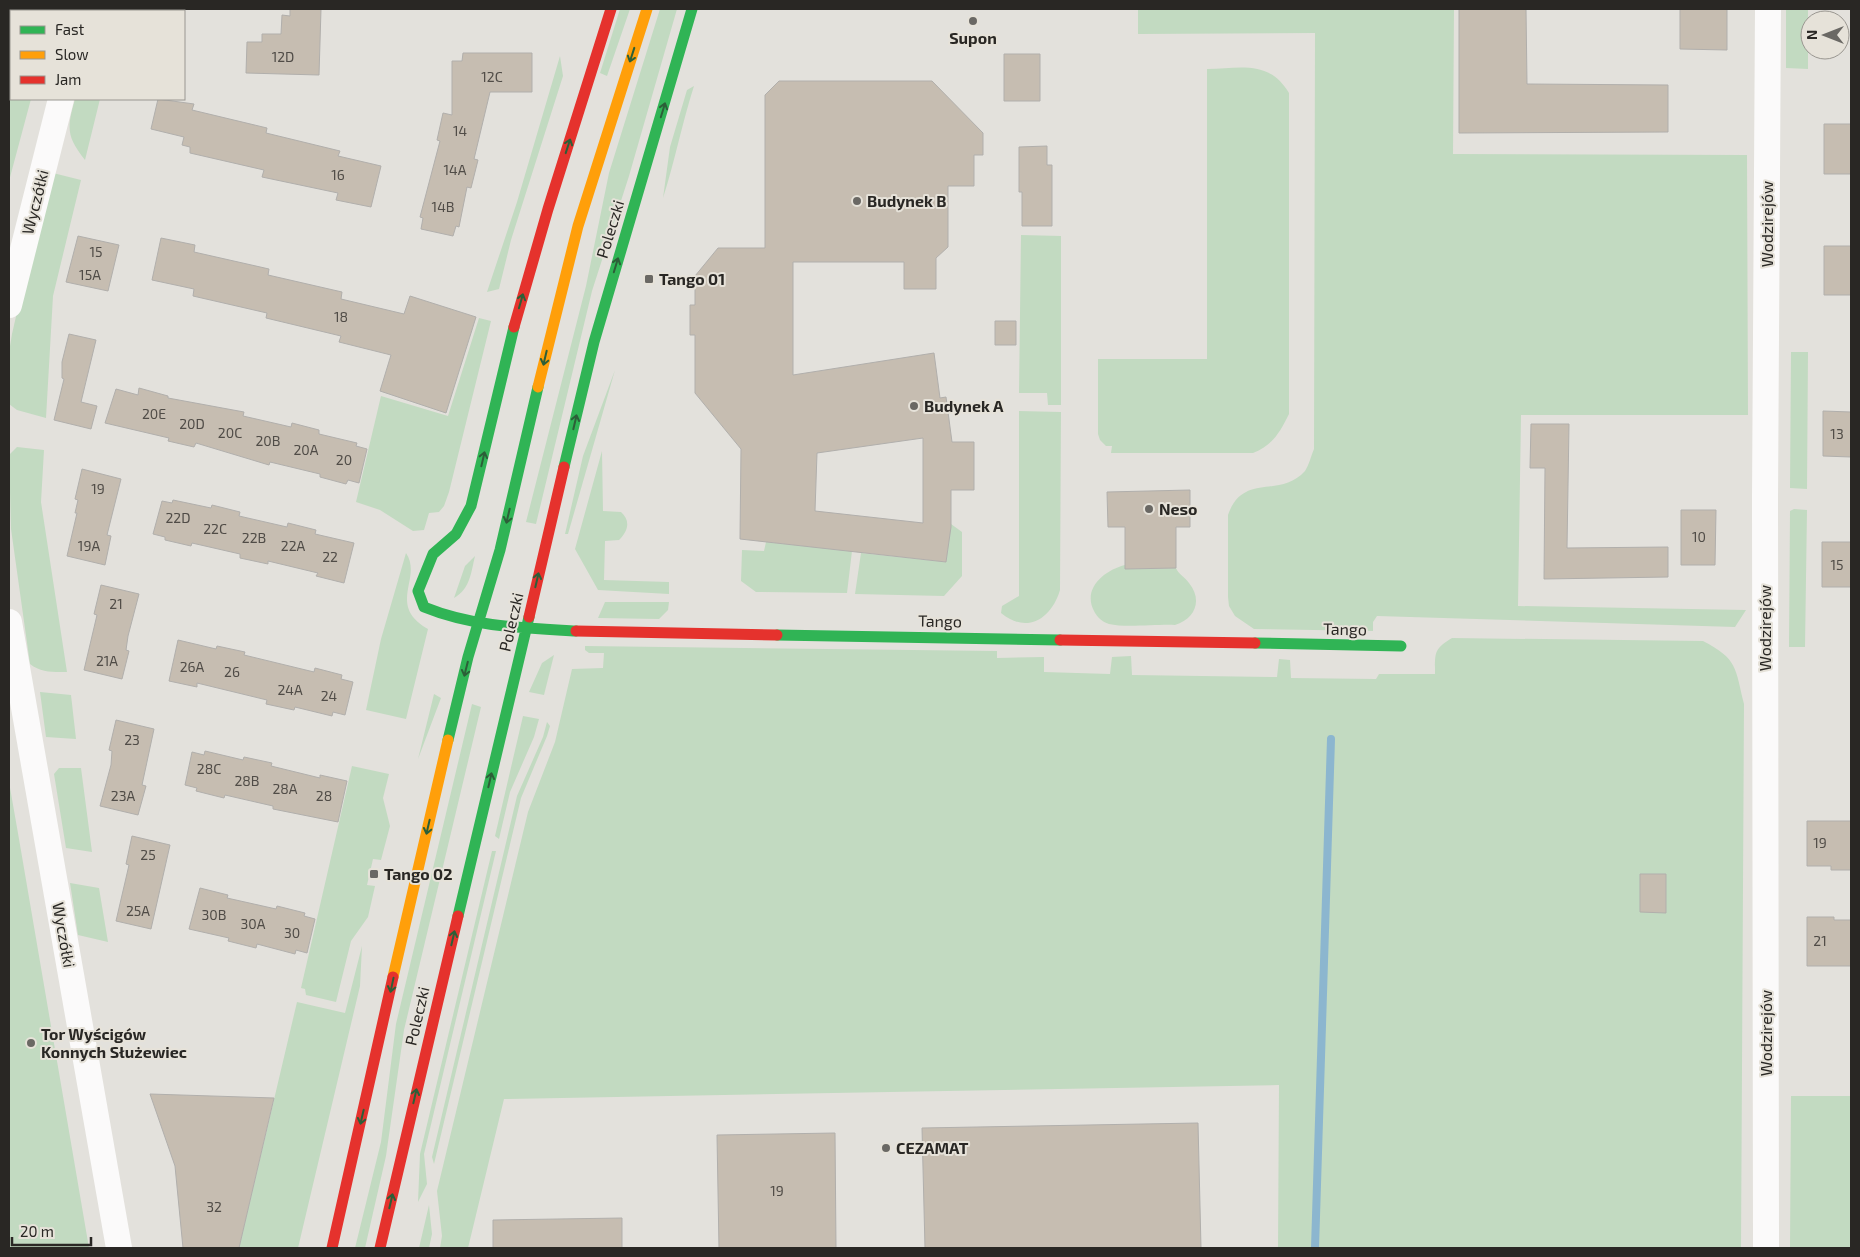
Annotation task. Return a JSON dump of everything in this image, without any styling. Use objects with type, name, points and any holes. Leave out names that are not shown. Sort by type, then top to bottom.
[{"type":"main road","name":"Poleczki","points":[[478,622],[442,615],[424,607],[418,592],[433,554],[456,534],[472,506],[519,308],[611,9]]},
{"type":"main road","name":"Poleczki","points":[[332,1248],[414,883],[478,622],[500,550],[578,226],[647,9]]},
{"type":"main road","name":"Poleczki","points":[[380,1248],[594,342],[692,9]]},
{"type":"main road","name":"Tango","points":[[478,622],[526,628],[581,631],[1401,646]]},
{"type":"street","name":"Wodzirejów","points":[[1766,1248],[1765,489],[1768,9]]},
{"type":"street","name":"Wyczółki","points":[[9,305],[61,100]]},
{"type":"street","name":"Wyczółki","points":[[9,622],[120,1248]]},
{"type":"green space","points":[[9,9],[55,9],[10,10],[10,100],[31,100],[9,181]]},
{"type":"green space","points":[[620,9],[630,9],[607,76],[600,73]]},
{"type":"green space","points":[[660,9],[677,9],[629,176],[592,291],[536,524],[526,522],[586,286],[609,173]]},
{"type":"green space","points":[[1138,9],[1454,9],[1453,154],[1747,155],[1748,415],[1521,415],[1518,606],[1746,610],[1735,627],[1377,616],[1373,622],[1373,631],[1254,629],[1235,616],[1229,606],[1228,597],[1228,515],[1235,502],[1243,494],[1252,490],[1285,484],[1295,479],[1305,471],[1314,449],[1315,33],[1138,34]]},
{"type":"green space","points":[[1786,9],[1808,9],[1800,10],[1800,60],[1808,60],[1808,69],[1786,68]]},
{"type":"green space","points":[[560,56],[563,76],[511,240],[499,289],[487,292],[517,202]]},
{"type":"green space","points":[[1254,68],[1273,75],[1289,93],[1289,414],[1271,442],[1253,453],[1111,453],[1112,446],[1106,446],[1100,440],[1098,434],[1098,359],[1207,359],[1207,69]]},
{"type":"green space","points":[[694,86],[663,198],[670,147],[687,90]]},
{"type":"green space","points":[[75,100],[100,100],[85,160],[71,138],[71,117]]},
{"type":"green space","points":[[49,172],[81,180],[53,296],[46,418],[17,410],[9,404],[9,352]]},
{"type":"green space","points":[[1021,235],[1061,236],[1061,405],[1048,405],[1047,393],[1019,393]]},
{"type":"green space","points":[[479,318],[491,321],[449,492],[444,506],[439,512],[429,513],[424,530],[413,531],[380,510],[356,502],[381,396],[448,416]]},
{"type":"green space","points":[[1791,352],[1808,352],[1807,489],[1790,488]]},
{"type":"green space","points":[[615,370],[568,534],[565,534],[583,456]]},
{"type":"green space","points":[[1019,411],[1061,412],[1060,590],[1056,600],[1044,616],[1028,623],[1010,619],[1001,613],[1002,606],[1019,596]]},
{"type":"green space","points":[[17,447],[44,450],[41,502],[67,672],[52,672],[30,664],[11,529],[9,455]]},
{"type":"green space","points":[[602,451],[603,511],[621,512],[627,522],[625,533],[619,540],[605,541],[604,580],[669,582],[669,594],[598,590],[575,549]]},
{"type":"green space","points":[[1794,509],[1807,510],[1805,647],[1789,647],[1790,511]]},
{"type":"green space","points":[[951,524],[962,532],[962,576],[944,596],[855,594],[861,553],[946,562]]},
{"type":"green space","points":[[766,542],[852,551],[847,593],[756,592],[741,581],[742,550],[764,551]]},
{"type":"green space","points":[[406,553],[410,562],[411,572],[407,601],[409,611],[416,620],[428,629],[406,719],[366,710],[381,639]]},
{"type":"green space","points":[[475,556],[467,585],[454,598],[465,566]]},
{"type":"green space","points":[[1125,565],[1126,569],[1176,568],[1189,583],[1196,596],[1195,608],[1192,614],[1175,625],[1124,626],[1102,621],[1095,613],[1091,603],[1093,588],[1103,576],[1117,567]]},
{"type":"green space","points":[[605,602],[669,602],[668,610],[659,619],[598,618]]},
{"type":"green space","points":[[1452,638],[1703,641],[1723,653],[1733,666],[1744,704],[1741,1248],[1278,1248],[1279,1085],[504,1099],[468,1248],[440,1248],[442,1236],[437,1191],[528,812],[555,742],[572,669],[603,668],[604,653],[589,653],[585,650],[585,646],[997,651],[997,658],[1044,657],[1044,672],[1110,674],[1112,657],[1131,656],[1132,675],[1277,677],[1279,659],[1290,660],[1291,678],[1376,679],[1379,674],[1435,674],[1437,652],[1442,645]]},
{"type":"green space","points":[[554,655],[544,695],[529,692],[542,663]]},
{"type":"green space","points":[[40,692],[71,695],[76,739],[46,737]]},
{"type":"green space","points":[[434,694],[441,698],[418,759]]},
{"type":"green space","points":[[472,704],[481,707],[404,1030],[386,1156],[365,1248],[355,1248],[381,1142],[396,1024]]},
{"type":"green space","points":[[523,716],[539,719],[534,737],[510,792],[499,839],[495,836]]},
{"type":"green space","points":[[547,722],[550,726],[547,736],[521,798],[434,1164],[432,1157],[517,796],[543,737]]},
{"type":"green space","points":[[352,766],[389,774],[383,798],[390,826],[381,860],[373,859],[367,885],[375,886],[368,917],[351,941],[336,1002],[306,995],[305,989],[301,988]]},
{"type":"green space","points":[[59,768],[81,768],[92,852],[66,848],[54,774]]},
{"type":"green space","name":"Tor Wyścigów Konnych Służewiec","points":[[9,782],[19,839],[89,1248],[9,1248]]},
{"type":"green space","points":[[492,851],[496,851],[424,1154],[427,1184],[418,1202],[420,1154]]},
{"type":"green space","points":[[70,883],[99,888],[108,942],[78,935]]},
{"type":"green space","points":[[362,946],[360,986],[298,1248],[239,1248],[297,1002],[345,1013]]},
{"type":"green space","points":[[1791,1096],[1851,1096],[1851,1248],[1790,1248]]},
{"type":"green space","points":[[429,1205],[432,1234],[429,1248],[419,1248]]},
{"type":"building","points":[[290,9],[321,9],[319,75],[246,73],[247,42],[262,42],[262,34],[281,34],[282,15],[290,16]]},
{"type":"building","points":[[1459,9],[1526,9],[1527,84],[1668,85],[1668,132],[1459,133]]},
{"type":"building","points":[[1680,9],[1727,9],[1727,50],[1680,49]]},
{"type":"building","points":[[463,53],[532,53],[532,92],[490,92],[474,159],[478,160],[471,188],[467,187],[459,227],[456,226],[453,236],[421,229],[423,218],[420,217],[440,141],[437,140],[443,113],[452,115],[452,61],[462,61]]},
{"type":"building","points":[[1004,54],[1040,54],[1040,101],[1004,101]]},
{"type":"building","points":[[779,81],[932,81],[983,133],[983,155],[974,155],[974,186],[948,186],[948,247],[936,258],[936,289],[904,289],[904,262],[793,262],[793,375],[934,353],[940,398],[946,397],[952,442],[974,442],[974,490],[951,490],[951,527],[946,562],[740,539],[741,449],[695,393],[695,335],[690,335],[690,305],[695,305],[695,276],[718,248],[765,248],[765,95]],"holes":[[[923,438],[923,523],[815,511],[817,453]]]},
{"type":"building","points":[[158,100],[165,100],[194,104],[192,110],[267,128],[266,133],[340,151],[338,156],[381,166],[371,207],[336,200],[338,193],[262,177],[264,170],[190,153],[190,147],[182,145],[184,137],[151,129]]},
{"type":"building","points":[[1824,124],[1851,124],[1851,174],[1824,174]]},
{"type":"building","points":[[1047,146],[1047,165],[1052,165],[1052,226],[1022,226],[1022,192],[1019,192],[1019,147]]},
{"type":"building","points":[[78,236],[119,245],[108,291],[66,282]]},
{"type":"building","points":[[161,238],[195,245],[194,252],[269,269],[268,275],[342,292],[341,299],[404,314],[410,296],[476,317],[446,413],[380,391],[391,355],[339,342],[341,336],[266,318],[267,313],[193,296],[194,289],[152,280]]},
{"type":"building","points":[[1824,246],[1851,246],[1851,295],[1824,295]]},
{"type":"building","points":[[995,321],[1016,321],[1016,345],[995,345]]},
{"type":"building","points":[[69,334],[96,340],[81,402],[97,406],[91,429],[54,420],[64,379],[62,378],[62,362]]},
{"type":"building","points":[[139,388],[168,396],[168,398],[244,412],[243,416],[291,427],[292,423],[319,430],[319,434],[357,443],[356,446],[367,449],[359,483],[348,480],[346,484],[320,477],[320,474],[270,462],[269,465],[196,443],[194,447],[168,441],[169,438],[105,423],[116,389],[138,395]]},
{"type":"building","points":[[1823,411],[1851,412],[1851,457],[1823,456]]},
{"type":"building","points":[[1531,424],[1569,424],[1567,548],[1668,547],[1668,577],[1544,579],[1545,468],[1530,468]]},
{"type":"building","points":[[82,469],[121,479],[107,535],[111,536],[105,565],[67,556],[77,513],[75,513],[78,500],[75,499]]},
{"type":"building","points":[[1190,490],[1190,527],[1176,527],[1176,568],[1125,569],[1125,527],[1108,527],[1107,492]]},
{"type":"building","points":[[173,500],[211,508],[212,505],[240,512],[239,516],[287,527],[288,523],[316,530],[315,534],[354,543],[344,583],[316,576],[318,573],[268,561],[268,564],[240,558],[240,554],[192,543],[191,546],[165,540],[165,537],[153,534],[162,501],[172,503]]},
{"type":"building","points":[[1681,510],[1716,510],[1715,565],[1681,565]]},
{"type":"building","points":[[1822,542],[1851,542],[1851,587],[1822,587]]},
{"type":"building","points":[[101,585],[139,594],[128,636],[126,650],[129,651],[122,679],[84,670],[97,615],[94,614]]},
{"type":"building","points":[[178,640],[216,649],[217,646],[245,652],[244,655],[314,672],[315,668],[342,675],[341,679],[353,682],[345,715],[333,712],[332,716],[295,707],[294,710],[266,704],[267,700],[197,683],[197,687],[169,681]]},
{"type":"building","points":[[116,720],[154,729],[142,785],[146,786],[138,815],[100,806],[111,765],[112,751],[109,750]]},
{"type":"building","points":[[205,751],[243,760],[244,757],[272,763],[271,766],[320,778],[320,775],[347,781],[338,822],[273,809],[273,806],[225,795],[224,798],[196,791],[197,788],[185,785],[192,752],[204,755]]},
{"type":"building","points":[[1807,821],[1851,821],[1851,870],[1831,870],[1831,866],[1807,866]]},
{"type":"building","points":[[132,836],[170,845],[151,929],[116,921],[129,865],[126,864]]},
{"type":"building","points":[[1640,874],[1666,874],[1666,913],[1640,912]]},
{"type":"building","points":[[200,888],[228,895],[227,898],[276,909],[277,906],[305,913],[304,916],[315,919],[307,953],[296,950],[295,954],[257,944],[256,948],[228,941],[229,938],[189,929]]},
{"type":"building","points":[[1807,917],[1834,917],[1834,920],[1851,920],[1851,966],[1807,966]]},
{"type":"building","points":[[150,1094],[274,1098],[239,1248],[183,1248],[175,1166]]},
{"type":"building","points":[[1198,1123],[1201,1248],[925,1248],[922,1128]]},
{"type":"building","points":[[835,1133],[836,1248],[719,1248],[717,1135]]},
{"type":"building","points":[[622,1218],[622,1248],[493,1248],[493,1220]]},
{"type":"waterway","points":[[1315,1248],[1331,739]]},
{"type":"traffic: fast","points":[[564,467],[594,342],[692,9]]},
{"type":"traffic: fast","points":[[514,327],[471,506],[456,534],[433,554],[418,591],[424,607],[461,619],[537,629],[576,631]]},
{"type":"traffic: fast","points":[[448,740],[468,657],[500,550],[538,387]]},
{"type":"traffic: fast","points":[[458,916],[529,617]]},
{"type":"traffic: fast","points":[[777,635],[1060,640]]},
{"type":"traffic: fast","points":[[1255,643],[1401,646]]},
{"type":"traffic: slow","points":[[538,387],[578,226],[647,9]]},
{"type":"traffic: slow","points":[[393,977],[448,740]]},
{"type":"traffic: jam","points":[[514,327],[548,209],[611,9]]},
{"type":"traffic: jam","points":[[529,617],[564,467]]},
{"type":"traffic: jam","points":[[576,631],[777,635]]},
{"type":"traffic: jam","points":[[1060,640],[1255,643]]},
{"type":"traffic: jam","points":[[380,1248],[458,916]]},
{"type":"traffic: jam","points":[[332,1248],[393,977]]},
{"type":"place","name":"Supon","points":[[973,21]]},
{"type":"place","name":"Budynek B","points":[[857,201]]},
{"type":"place","name":"Tango 01","points":[[649,279]]},
{"type":"place","name":"Budynek A","points":[[914,406]]},
{"type":"place","name":"Neso","points":[[1149,509]]},
{"type":"place","name":"Tango 02","points":[[374,874]]},
{"type":"place","name":"Tor Wyścigów Konnych Służewiec","points":[[31,1043]]},
{"type":"place","name":"CEZAMAT","points":[[886,1148]]}]
